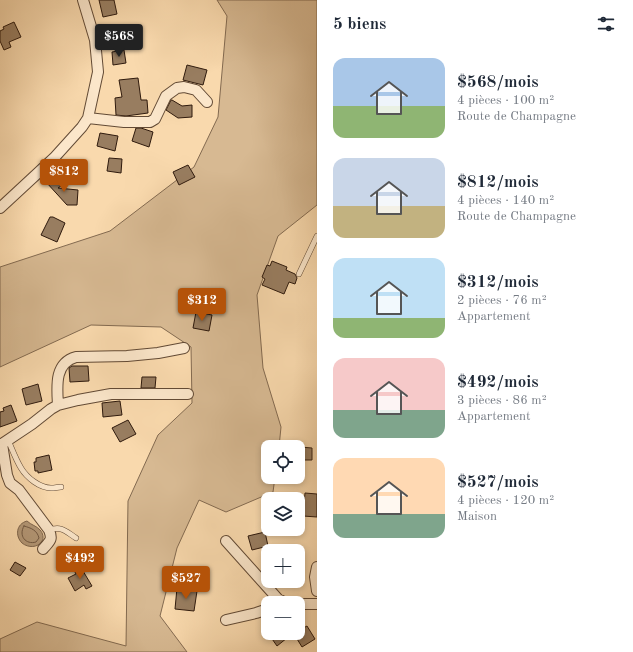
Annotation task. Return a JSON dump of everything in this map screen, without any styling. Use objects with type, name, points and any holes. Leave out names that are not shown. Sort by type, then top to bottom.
[{"type":"street","points":[[0,208],[54,158],[82,127],[88,118],[98,72],[95,40],[83,0]]},
{"type":"street","points":[[88,118],[124,122],[150,122],[155,119],[166,96],[177,88],[184,87],[196,90],[207,102]]},
{"type":"street","points":[[58,405],[58,376],[66,362],[71,359],[76,357],[127,356],[158,353],[184,348]]},
{"type":"street","points":[[43,549],[51,540],[52,536],[18,490],[10,483],[7,474],[3,443],[58,405],[111,394],[188,394]]},
{"type":"street","points":[[226,541],[276,596]]},
{"type":"street","points":[[317,567],[315,577],[317,591]]},
{"type":"street","points":[[305,604],[317,604]]},
{"type":"street","points":[[226,620],[261,611]]},
{"type":"lane","points":[[299,274],[317,236]]},
{"type":"lane","points":[[3,443],[28,477],[39,485],[48,488],[61,487]]},
{"type":"lane","points":[[49,530],[56,528],[61,529],[76,538]]},
{"type":"shaded area","points":[[217,0],[317,0],[317,205],[278,236],[257,295],[263,368],[281,427],[280,440],[261,440],[261,484],[274,484],[273,492],[261,492],[261,497],[226,512],[199,500],[177,548],[160,616],[187,652],[0,652],[0,639],[37,622],[126,646],[128,501],[158,435],[192,403],[191,347],[161,327],[91,325],[0,367],[0,267],[110,231],[194,167],[218,117],[227,16]]},
{"type":"water","points":[[27,521],[41,531],[43,538],[38,545],[24,545],[18,537],[19,527]]},
{"type":"building","points":[[99,0],[114,0],[117,14],[103,17]]},
{"type":"building","points":[[14,22],[21,37],[9,42],[11,47],[4,50],[0,41],[0,31],[4,29],[3,27]]},
{"type":"building","points":[[124,50],[126,63],[113,65],[112,52]]},
{"type":"building","points":[[187,65],[207,70],[203,85],[183,80]]},
{"type":"building","points":[[138,78],[141,100],[147,100],[148,113],[126,116],[116,115],[115,98],[122,97],[119,80]]},
{"type":"building","points":[[171,100],[182,106],[192,105],[192,117],[178,118],[166,110]]},
{"type":"building","points":[[136,128],[153,132],[149,147],[132,141]]},
{"type":"building","points":[[100,133],[118,136],[115,151],[97,146]]},
{"type":"building","points":[[109,158],[122,159],[121,173],[107,171]]},
{"type":"building","points":[[188,165],[195,177],[179,185],[173,172]]},
{"type":"building","points":[[51,176],[61,186],[58,188],[78,190],[77,205],[67,205],[46,182]]},
{"type":"building","points":[[50,217],[65,223],[57,242],[41,235]]},
{"type":"building","points":[[272,261],[287,267],[286,270],[295,274],[297,278],[295,284],[289,282],[284,294],[262,285],[265,279],[262,277],[267,265],[270,266]]},
{"type":"building","points":[[196,312],[212,315],[209,331],[193,328]]},
{"type":"building","points":[[72,366],[88,366],[89,381],[70,382],[69,368]]},
{"type":"building","points":[[142,377],[156,377],[155,388],[141,388]]},
{"type":"building","points":[[38,384],[42,401],[26,405],[22,389]]},
{"type":"building","points":[[120,401],[122,415],[103,417],[102,403]]},
{"type":"building","points":[[11,405],[17,421],[0,427],[0,412],[4,411],[3,408]]},
{"type":"building","points":[[128,420],[136,434],[120,442],[112,428]]},
{"type":"building","points":[[305,447],[312,448],[312,460],[305,460]]},
{"type":"building","points":[[49,455],[52,470],[38,473],[38,471],[35,471],[34,462],[36,462],[36,458]]},
{"type":"building","points":[[305,493],[317,494],[317,517],[305,516]]},
{"type":"building","points":[[261,533],[261,536],[266,536],[268,544],[261,544],[261,548],[252,550],[248,536]]},
{"type":"building","points":[[15,562],[26,568],[20,576],[10,570]]},
{"type":"building","points":[[80,566],[92,586],[86,589],[84,585],[75,591],[68,578],[76,574],[74,570]]},
{"type":"building","points":[[177,588],[197,591],[194,611],[175,609]]},
{"type":"building","points":[[307,626],[315,639],[302,647],[298,640],[305,640],[305,627]]},
{"type":"building","points":[[273,640],[284,640],[277,646]]}]
